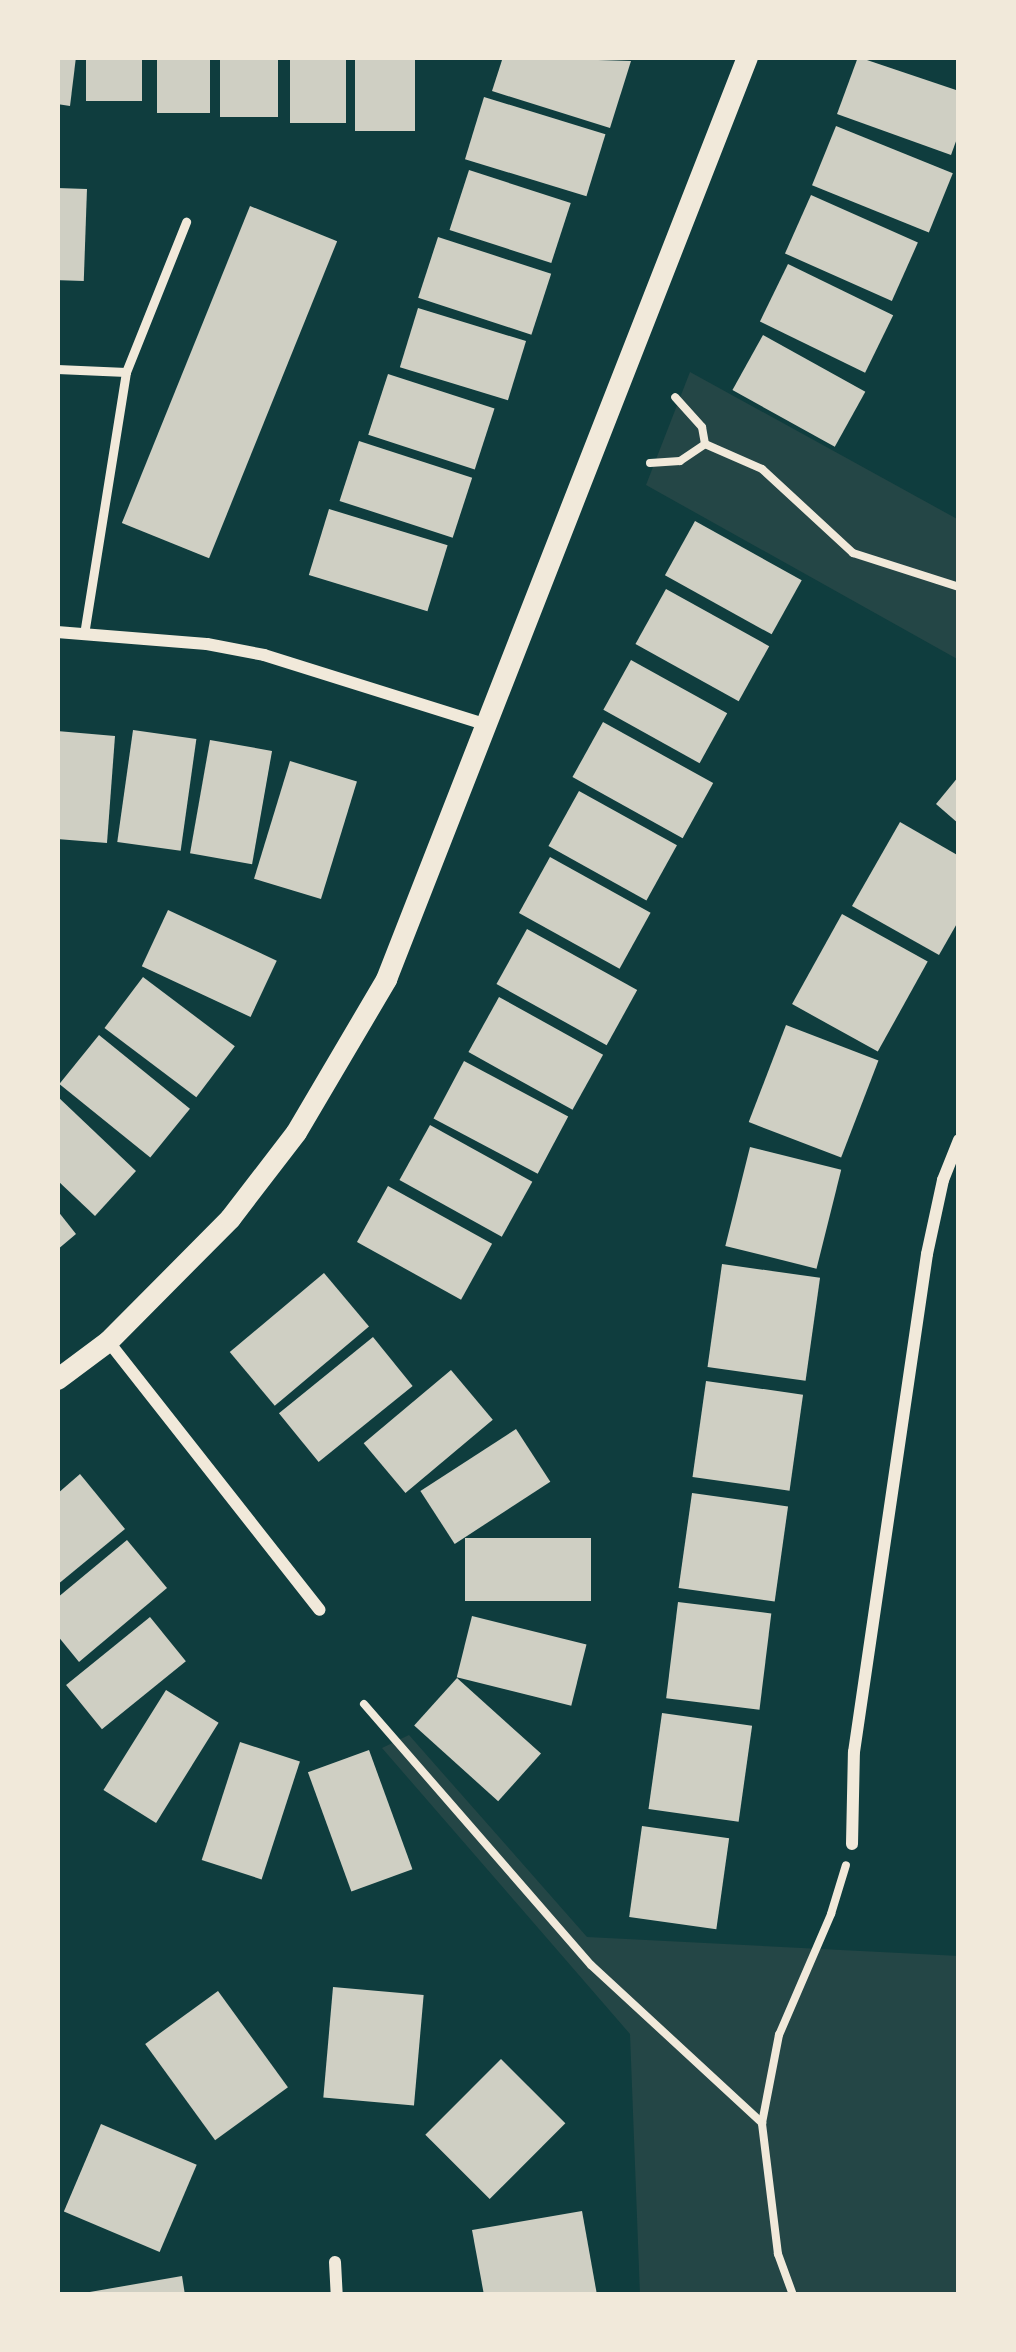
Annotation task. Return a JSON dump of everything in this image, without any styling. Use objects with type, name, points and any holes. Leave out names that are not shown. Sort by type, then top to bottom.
[{"type":"street","points":[[57,1379],[108,1341],[230,1219],[346,1054],[418,907],[747,57]]},
{"type":"street","points":[[57,632],[207,644],[264,655],[489,726]]},
{"type":"street","points":[[852,1844],[854,1752],[927,1254],[943,1180],[959,1140]]},
{"type":"street","points":[[108,1341],[320,1610]]},
{"type":"street","points":[[335,2262],[337,2295]]},
{"type":"lane","points":[[84,633],[126,372],[186,222]]},
{"type":"lane","points":[[57,369],[126,372]]},
{"type":"path","points":[[675,397],[702,427],[705,444]]},
{"type":"path","points":[[650,463],[680,461],[705,444]]},
{"type":"path","points":[[705,444],[762,469],[853,553],[915,577],[959,587]]},
{"type":"path","points":[[364,1704],[591,1965],[762,2123]]},
{"type":"path","points":[[793,2295],[778,2254],[762,2123],[779,2035],[832,1914],[852,1844]]},
{"type":"shaded area","points":[[690,372],[959,520],[959,660],[646,485]]},
{"type":"shaded area","points":[[409,1735],[587,1937],[959,1956],[959,2295],[640,2295],[630,2034],[382,1748]]},
{"type":"building","points":[[57,57],[76,57],[70,106],[57,104]]},
{"type":"building","points":[[86,57],[142,57],[142,101],[86,101]]},
{"type":"building","points":[[157,57],[210,57],[210,113],[157,113]]},
{"type":"building","points":[[220,57],[278,57],[278,117],[220,117]]},
{"type":"building","points":[[290,57],[346,57],[346,123],[290,123]]},
{"type":"building","points":[[355,57],[415,57],[415,131],[355,131]]},
{"type":"building","points":[[503,57],[631,61],[610,128],[492,91]]},
{"type":"building","points":[[858,57],[959,91],[959,133],[951,155],[837,114]]},
{"type":"building","points":[[484,97],[605,134],[586,196],[465,159]]},
{"type":"building","points":[[836,126],[953,173],[929,233],[812,185]]},
{"type":"building","points":[[469,170],[571,203],[551,263],[450,230]]},
{"type":"building","points":[[57,188],[87,189],[84,281],[57,280]]},
{"type":"building","points":[[811,195],[918,243],[892,301],[785,253]]},
{"type":"building","points":[[250,206],[337,241],[209,558],[122,523]]},
{"type":"building","points":[[438,237],[551,274],[531,335],[418,298]]},
{"type":"building","points":[[788,264],[893,315],[865,373],[760,322]]},
{"type":"building","points":[[418,308],[526,341],[508,400],[400,367]]},
{"type":"building","points":[[763,335],[865,392],[835,447],[732,390]]},
{"type":"building","points":[[388,374],[495,409],[475,469],[368,435]]},
{"type":"building","points":[[359,441],[472,478],[453,538],[340,501]]},
{"type":"building","points":[[329,509],[448,545],[427,611],[309,575]]},
{"type":"building","points":[[695,521],[802,580],[772,634],[665,575]]},
{"type":"building","points":[[666,589],[769,646],[739,701],[635,644]]},
{"type":"building","points":[[631,660],[727,713],[700,763],[603,710]]},
{"type":"building","points":[[603,722],[713,783],[683,838],[572,777]]},
{"type":"building","points":[[133,730],[196,739],[181,851],[117,842]]},
{"type":"building","points":[[57,731],[115,736],[107,843],[57,839]]},
{"type":"building","points":[[210,740],[272,751],[252,864],[190,853]]},
{"type":"building","points":[[290,761],[357,781],[321,899],[254,879]]},
{"type":"building","points":[[959,776],[959,824],[936,804]]},
{"type":"building","points":[[579,791],[677,845],[646,900],[548,846]]},
{"type":"building","points":[[900,822],[959,856],[959,920],[939,955],[852,906]]},
{"type":"building","points":[[550,857],[651,913],[620,969],[519,913]]},
{"type":"building","points":[[168,910],[277,961],[251,1017],[142,966]]},
{"type":"building","points":[[842,914],[928,962],[878,1052],[792,1004]]},
{"type":"building","points":[[527,929],[637,990],[607,1045],[496,984]]},
{"type":"building","points":[[143,977],[235,1046],[196,1097],[104,1028]]},
{"type":"building","points":[[499,997],[603,1055],[573,1110],[468,1052]]},
{"type":"building","points":[[786,1025],[878,1060],[841,1158],[749,1122]]},
{"type":"building","points":[[99,1035],[190,1109],[150,1158],[59,1084]]},
{"type":"building","points":[[464,1061],[568,1116],[538,1174],[433,1118]]},
{"type":"building","points":[[57,1096],[136,1171],[95,1216],[57,1180]]},
{"type":"building","points":[[430,1125],[532,1182],[502,1237],[399,1180]]},
{"type":"building","points":[[750,1147],[841,1170],[817,1269],[725,1246]]},
{"type":"building","points":[[388,1186],[492,1244],[461,1300],[357,1242]]},
{"type":"building","points":[[57,1210],[76,1234],[57,1250]]},
{"type":"building","points":[[722,1264],[820,1278],[806,1381],[708,1367]]},
{"type":"building","points":[[324,1273],[369,1327],[275,1406],[230,1352]]},
{"type":"building","points":[[373,1337],[413,1386],[319,1462],[279,1413]]},
{"type":"building","points":[[451,1370],[493,1420],[405,1493],[364,1443]]},
{"type":"building","points":[[706,1381],[803,1395],[790,1491],[693,1477]]},
{"type":"building","points":[[516,1429],[550,1482],[455,1544],[420,1491]]},
{"type":"building","points":[[80,1474],[125,1529],[57,1585],[57,1494]]},
{"type":"building","points":[[692,1493],[788,1506],[775,1602],[679,1588]]},
{"type":"building","points":[[465,1538],[591,1538],[591,1601],[465,1601]]},
{"type":"building","points":[[127,1540],[167,1588],[79,1662],[57,1635],[57,1598]]},
{"type":"building","points":[[678,1602],[771,1613],[759,1710],[666,1698]]},
{"type":"building","points":[[472,1616],[586,1645],[571,1706],[457,1677]]},
{"type":"building","points":[[150,1617],[186,1661],[102,1729],[66,1685]]},
{"type":"building","points":[[457,1678],[541,1754],[498,1801],[414,1726]]},
{"type":"building","points":[[166,1690],[219,1723],[156,1823],[103,1790]]},
{"type":"building","points":[[662,1713],[752,1726],[739,1822],[649,1809]]},
{"type":"building","points":[[240,1742],[300,1761],[262,1879],[202,1860]]},
{"type":"building","points":[[369,1750],[412,1869],[351,1892],[308,1772]]},
{"type":"building","points":[[642,1826],[729,1838],[716,1929],[629,1917]]},
{"type":"building","points":[[333,1987],[424,1995],[414,2106],[323,2098]]},
{"type":"building","points":[[218,1991],[288,2087],[215,2140],[145,2044]]},
{"type":"building","points":[[501,2059],[565,2123],[490,2199],[425,2135]]},
{"type":"building","points":[[101,2124],[197,2165],[160,2252],[64,2211]]},
{"type":"building","points":[[582,2211],[597,2295],[484,2295],[472,2230]]},
{"type":"building","points":[[182,2276],[185,2295],[84,2295],[84,2293]]}]
